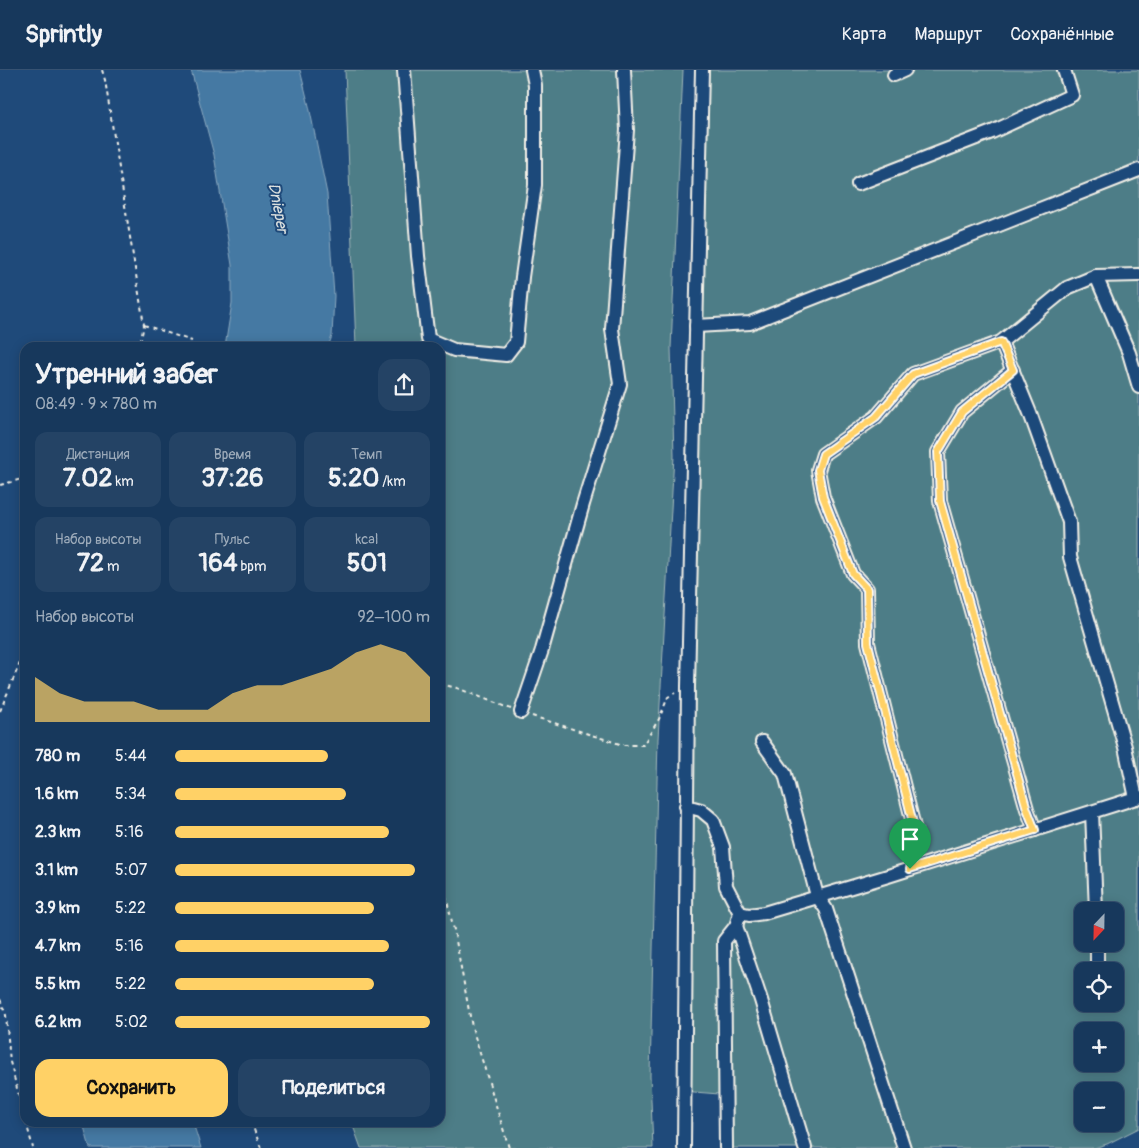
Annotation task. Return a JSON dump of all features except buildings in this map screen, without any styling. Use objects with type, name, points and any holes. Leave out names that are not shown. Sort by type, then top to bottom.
[{"type":"street","points":[[404,70],[418,256],[428,339],[435,342]]},
{"type":"street","points":[[445,346],[454,350],[506,355],[516,342],[522,277],[535,186],[535,85],[532,70]]},
{"type":"street","points":[[521,712],[542,650],[583,504],[620,384],[612,329],[626,130],[624,70]]},
{"type":"street","points":[[684,1148],[688,686],[702,70]]},
{"type":"street","points":[[858,184],[992,132],[1072,95],[1064,70]]},
{"type":"street","points":[[696,326],[750,323],[1139,170]]},
{"type":"street","points":[[910,869],[916,835],[868,643],[867,589],[853,574],[823,497],[818,470],[823,454],[876,417],[913,374],[1001,342],[1067,288],[1096,276],[1139,275]]},
{"type":"street","points":[[1096,276],[1129,353],[1139,387]]},
{"type":"street","points":[[740,913],[749,915],[764,913],[1137,797],[1125,747],[1070,556],[1069,522],[1030,413],[1001,342]]},
{"type":"street","points":[[1013,370],[962,412],[938,452],[940,501],[1027,809],[1035,830]]},
{"type":"street","points":[[762,742],[785,774],[817,896],[826,909],[904,1148]]},
{"type":"street","points":[[686,806],[701,810],[713,820],[722,847],[726,886],[740,913],[736,926],[724,941],[726,1148]]},
{"type":"street","points":[[1092,812],[1096,902]]},
{"type":"street","points":[[736,926],[761,1000],[805,1148]]},
{"type":"path","points":[[102,70],[144,325],[140,342]]},
{"type":"path","points":[[144,325],[192,341]]},
{"type":"path","points":[[0,485],[20,479]]},
{"type":"path","points":[[0,711],[20,663]]},
{"type":"path","points":[[445,685],[622,745],[643,744],[659,719],[668,697],[688,686]]},
{"type":"path","points":[[445,893],[472,1027],[509,1148]]},
{"type":"path","points":[[0,999],[6,1015],[10,1062],[20,1101]]},
{"type":"path","points":[[27,1127],[33,1148]]},
{"type":"path","points":[[253,1127],[261,1148]]},
{"type":"green space","points":[[345,70],[683,70],[671,348],[674,456],[658,739],[650,1076],[653,1148],[361,1148],[353,1127],[445,1127],[445,342],[356,342]]},
{"type":"green space","points":[[700,70],[1139,70],[1139,161],[946,244],[825,285],[771,310],[728,322],[696,323]]},
{"type":"green space","points":[[1139,171],[1139,1128],[1107,1144],[1094,1148],[719,1148],[719,1094],[682,1091],[695,330],[727,331]]},
{"type":"water","name":"Dnieper","points":[[191,70],[300,70],[327,194],[334,296],[332,336],[330,342],[226,342],[232,303],[232,265],[214,155]]},
{"type":"water","points":[[84,1127],[194,1127],[201,1148],[90,1148]]},
{"type":"route","points":[[1001,342],[1013,370],[962,412],[938,452],[940,501],[1027,809],[1035,830],[910,869],[916,835],[868,643],[867,589],[853,574],[823,497],[818,470],[823,454],[876,417],[913,374],[1001,342]]}]
